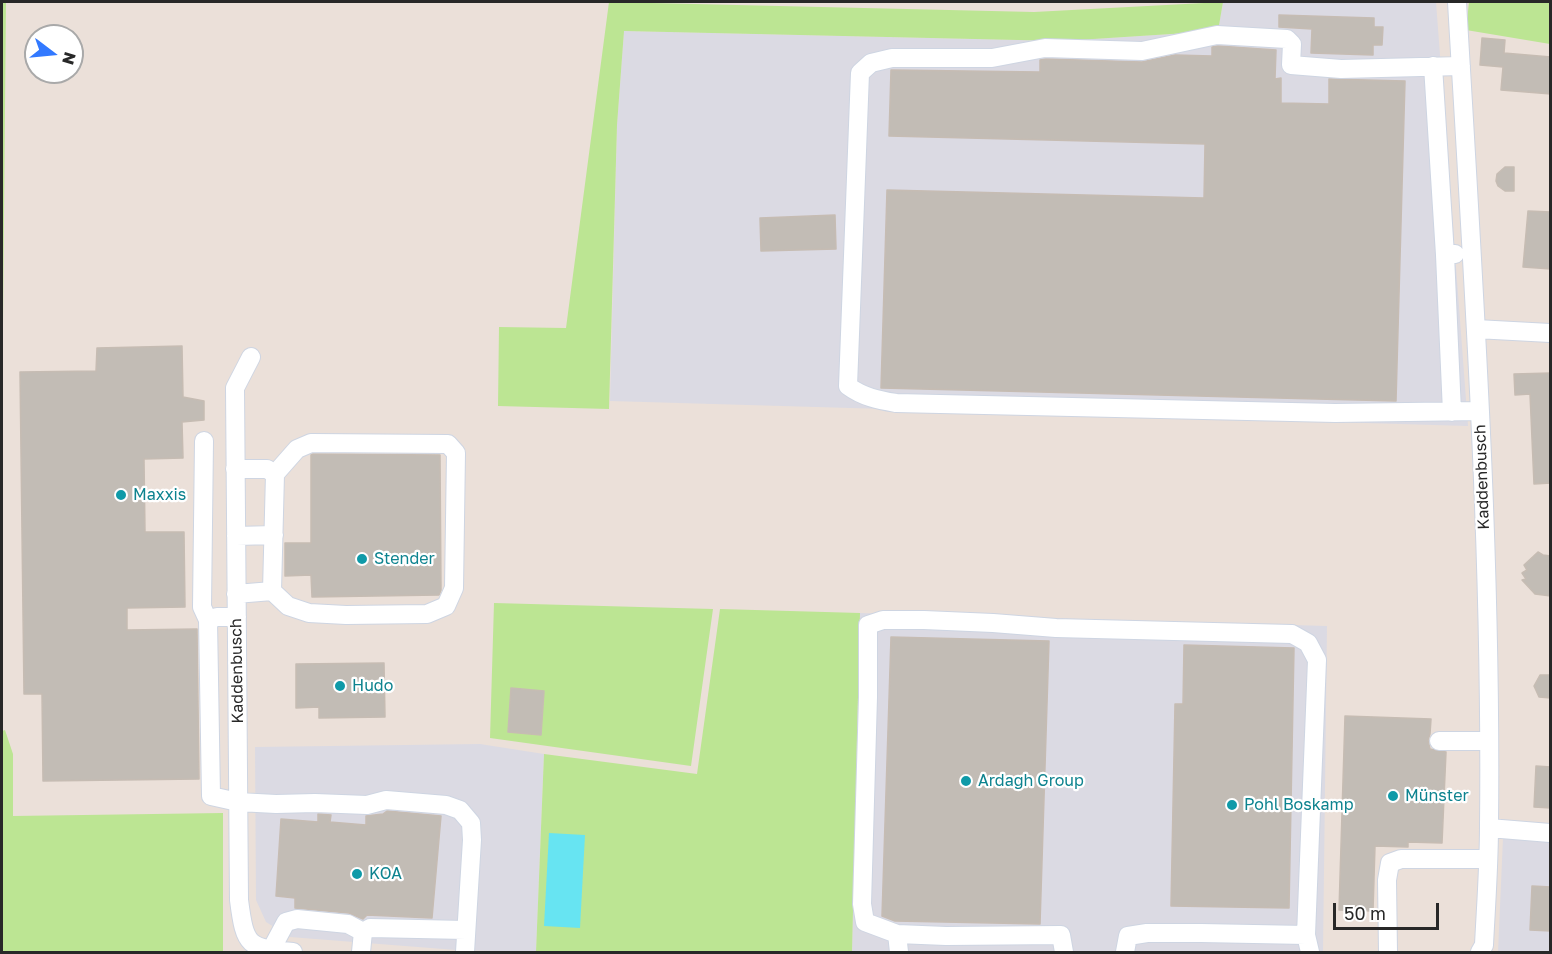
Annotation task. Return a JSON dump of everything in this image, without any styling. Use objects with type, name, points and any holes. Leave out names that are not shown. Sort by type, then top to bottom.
[{"type":"street","name":"Kaddenbusch","points":[[1458,2],[1476,329],[1488,619],[1489,828],[1484,945],[1480,952]]},
{"type":"street","points":[[1461,66],[1341,69],[1291,65],[1292,44],[1287,39],[1217,35],[1142,51],[1045,48],[992,58],[892,58],[871,63],[860,74],[848,386],[867,397],[896,403],[1335,413],[1479,411]]},
{"type":"street","points":[[1433,66],[1452,412]]},
{"type":"street","points":[[1445,255],[1471,253]]},
{"type":"street","points":[[1476,329],[1551,333]]},
{"type":"street","name":"Kaddenbusch","points":[[251,357],[235,388],[239,900],[242,922],[252,944],[261,949],[293,952]]},
{"type":"street","points":[[204,441],[202,607],[208,620],[211,796],[276,804],[367,805],[386,800],[446,805],[460,810],[471,823],[472,840],[465,952]]},
{"type":"street","points":[[237,594],[272,591],[288,606],[309,613],[426,614],[446,606],[454,588],[456,453],[448,444],[311,443],[297,449],[274,474],[272,591]]},
{"type":"street","points":[[236,469],[267,468],[274,474]]},
{"type":"street","points":[[236,536],[274,535]]},
{"type":"street","points":[[208,620],[217,617],[237,617]]},
{"type":"street","points":[[1064,952],[1061,935],[897,934],[865,922],[862,904],[868,625],[883,620],[993,622],[1056,628],[1292,634],[1308,643],[1317,660],[1308,944],[1147,933],[1128,936],[1125,952]]},
{"type":"street","points":[[1439,741],[1488,741]]},
{"type":"street","points":[[1489,828],[1551,833]]},
{"type":"street","points":[[1388,952],[1387,880],[1390,863],[1401,859],[1488,859]]},
{"type":"street","points":[[271,950],[286,922],[297,919],[348,924],[363,932]]},
{"type":"street","points":[[363,932],[370,928],[395,927],[466,930]]},
{"type":"street","points":[[361,952],[363,932]]},
{"type":"street","points":[[897,934],[899,952]]},
{"type":"shaded area","points":[[1223,2],[1436,2],[1468,426],[610,401],[617,125],[624,31],[1062,41],[1218,31]]},
{"type":"shaded area","points":[[860,613],[1327,626],[1323,952],[852,952]]},
{"type":"shaded area","points":[[480,744],[544,754],[536,952],[456,950],[290,937],[266,922],[256,900],[255,747]]},
{"type":"shaded area","points":[[1503,838],[1550,842],[1550,952],[1498,952]]},
{"type":"green space","points":[[2,2],[6,2],[2,432]]},
{"type":"green space","points":[[609,2],[1034,12],[1223,2],[1218,31],[1062,41],[624,31],[617,125],[609,409],[498,406],[499,327],[566,328]]},
{"type":"green space","points":[[1469,2],[1550,2],[1550,44],[1466,30]]},
{"type":"green space","points":[[494,603],[713,609],[691,766],[490,738]]},
{"type":"green space","points":[[720,609],[860,613],[852,952],[536,952],[544,754],[697,774]]},
{"type":"green space","points":[[5,730],[13,754],[13,816],[223,813],[223,952],[2,952],[2,731]]},
{"type":"water","points":[[549,833],[585,835],[580,928],[544,926]]},
{"type":"building","points":[[1279,15],[1374,18],[1374,27],[1383,27],[1382,45],[1373,45],[1373,55],[1311,53],[1312,29],[1279,27]]},
{"type":"building","points":[[1482,38],[1505,40],[1504,53],[1551,57],[1551,94],[1501,90],[1503,67],[1480,65]]},
{"type":"building","points":[[1212,47],[1276,50],[1275,79],[1281,78],[1281,103],[1329,104],[1329,79],[1405,81],[1396,401],[881,388],[887,190],[1204,198],[1205,144],[889,136],[891,70],[1040,72],[1040,60],[1046,59],[1142,62],[1175,55],[1212,56]]},
{"type":"building","points":[[1505,167],[1514,167],[1514,191],[1505,191],[1498,186],[1496,181],[1497,174]]},
{"type":"building","points":[[1528,211],[1551,212],[1551,269],[1523,267]]},
{"type":"building","points":[[835,215],[836,249],[761,251],[760,218]]},
{"type":"building","points":[[182,346],[183,397],[204,401],[204,420],[182,422],[183,458],[144,459],[145,532],[184,532],[185,607],[127,608],[127,630],[197,629],[199,779],[43,781],[42,694],[24,694],[20,372],[96,371],[97,348]]},
{"type":"building","points":[[1551,373],[1551,483],[1534,484],[1530,394],[1515,395],[1514,374]]},
{"type":"building","points":[[311,455],[440,455],[441,590],[439,595],[312,597],[311,575],[285,576],[285,543],[311,543]]},
{"type":"building","points":[[1538,552],[1551,556],[1551,596],[1535,594],[1522,580],[1526,579],[1522,573],[1527,570],[1524,565]]},
{"type":"building","name":"Ardagh Group","points":[[891,637],[1049,641],[1040,924],[895,921],[882,916]]},
{"type":"building","name":"Pohl Boskamp","points":[[1184,645],[1294,648],[1289,908],[1171,906],[1175,704],[1183,704]]},
{"type":"building","name":"Hudo","points":[[384,663],[385,717],[319,718],[319,707],[296,708],[296,664]]},
{"type":"building","points":[[1540,675],[1551,675],[1551,698],[1539,697],[1534,686]]},
{"type":"building","points":[[511,688],[544,691],[541,735],[508,732]]},
{"type":"building","name":"Münster","points":[[1345,716],[1431,719],[1428,740],[1430,749],[1446,752],[1442,843],[1408,842],[1408,847],[1375,846],[1373,911],[1339,910]]},
{"type":"building","points":[[1536,766],[1551,767],[1551,808],[1534,807]]},
{"type":"building","name":"KOA","points":[[387,811],[441,816],[432,918],[367,915],[363,919],[349,913],[295,908],[295,898],[276,896],[281,819],[318,822],[318,814],[331,815],[330,822],[366,825],[366,816],[383,814]]},
{"type":"building","points":[[1532,886],[1551,887],[1551,931],[1530,930]]},
{"type":"place","name":"Maxxis","points":[[121,495]]},
{"type":"place","name":"Stender","points":[[362,559]]},
{"type":"place","name":"Hudo","points":[[340,686]]},
{"type":"place","name":"Ardagh Group","points":[[966,781]]},
{"type":"place","name":"Münster","points":[[1393,796]]},
{"type":"place","name":"Pohl Boskamp","points":[[1232,805]]},
{"type":"place","name":"KOA","points":[[357,874]]}]
